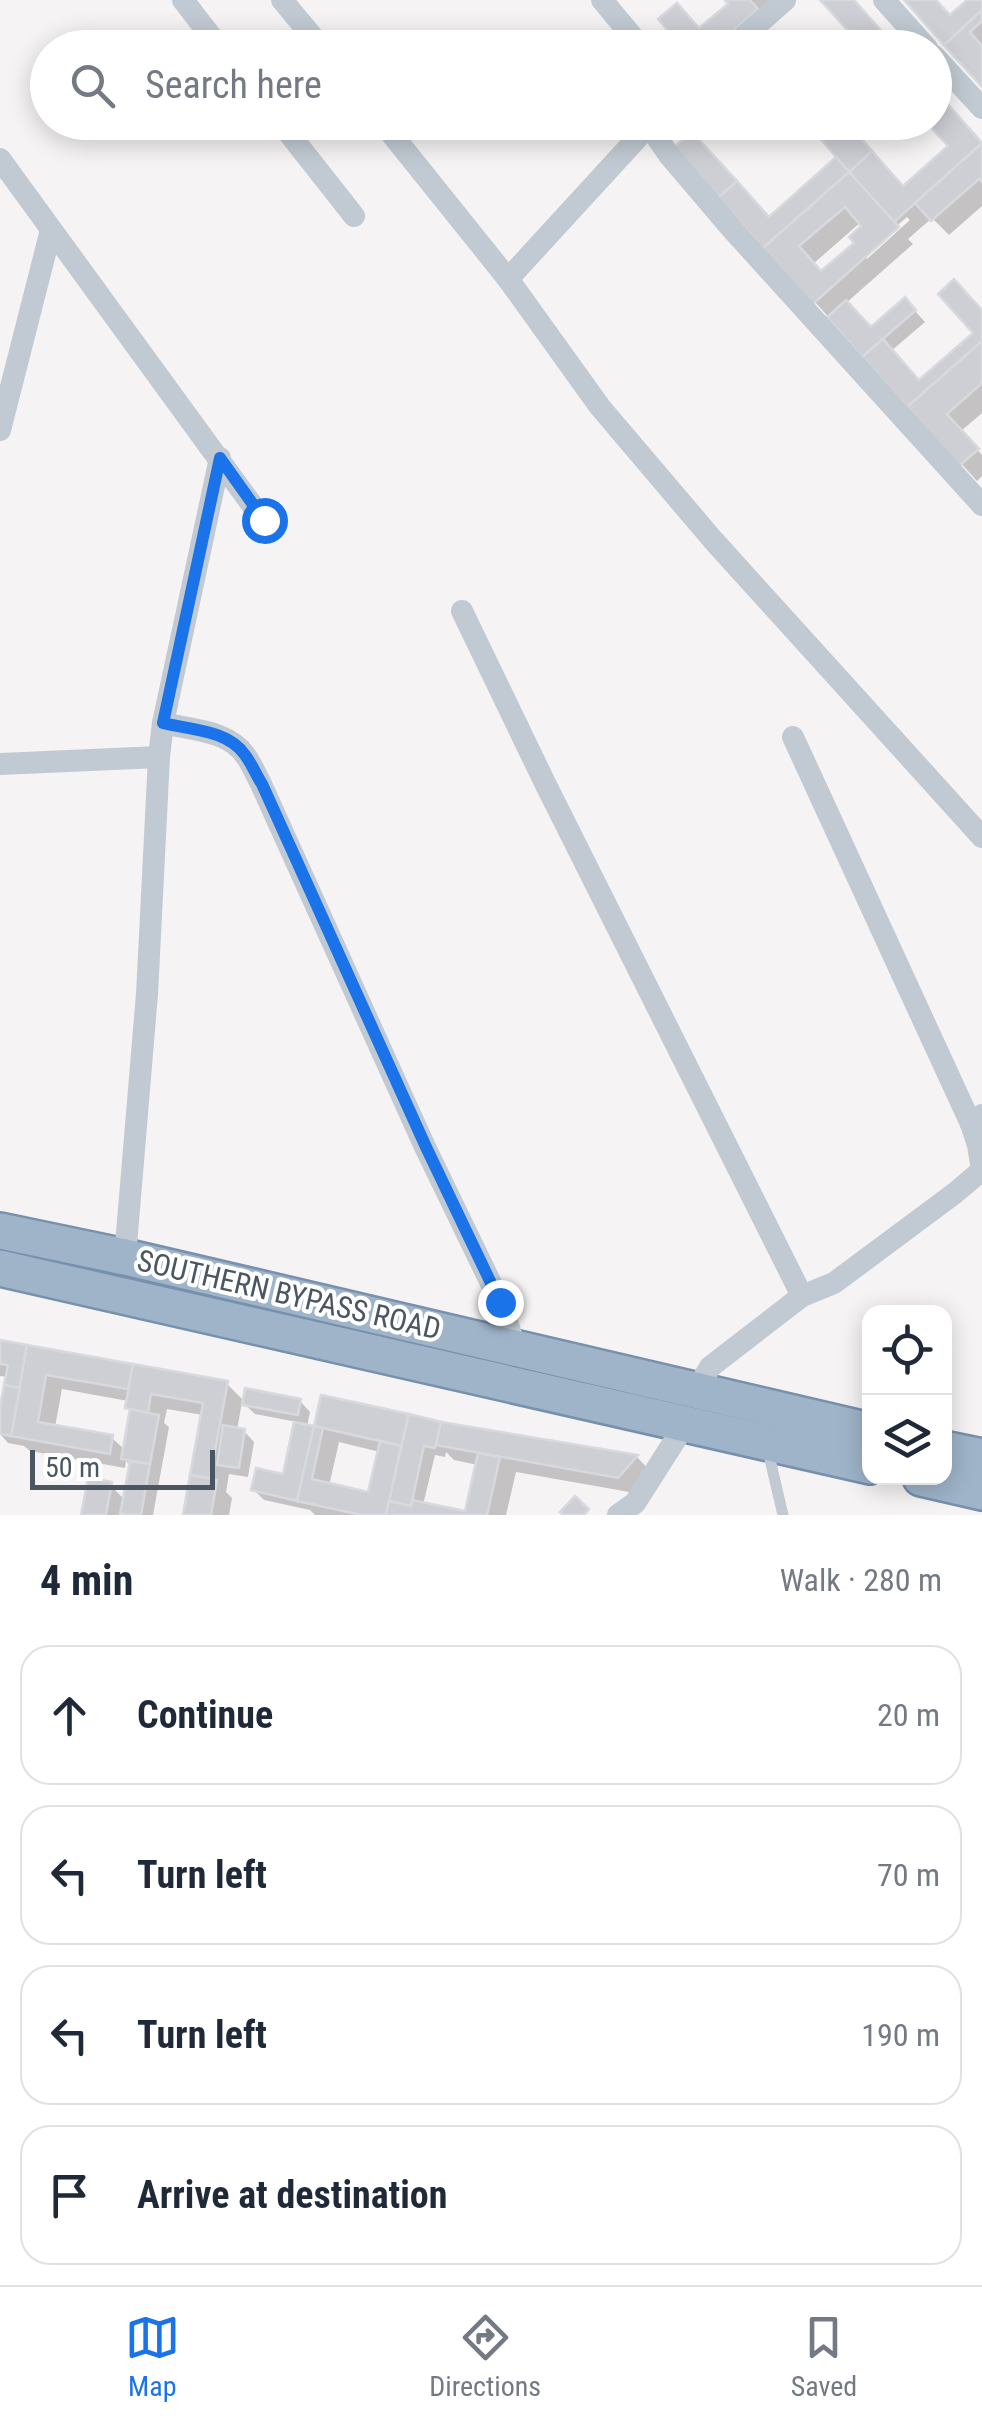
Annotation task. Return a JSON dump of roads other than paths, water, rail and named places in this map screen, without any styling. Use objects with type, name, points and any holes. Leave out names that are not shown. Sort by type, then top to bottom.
[{"type":"highway","name":"SOUTHERN BYPASS ROAD","points":[[0,1231],[516,1348],[691,1407],[766,1442],[862,1464]]},
{"type":"highway","name":"SOUTHERN BYPASS ROAD","points":[[0,1268],[691,1407],[862,1431]]},
{"type":"highway","points":[[952,1451],[982,1457]]},
{"type":"highway","points":[[952,1485],[982,1492]]},
{"type":"street","points":[[183,0],[206,30]]},
{"type":"street","points":[[282,0],[307,30]]},
{"type":"street","points":[[602,0],[627,30]]},
{"type":"street","points":[[751,30],[785,0]]},
{"type":"street","points":[[884,0],[911,30]]},
{"type":"street","points":[[952,76],[982,108]]},
{"type":"street","points":[[294,140],[354,216]]},
{"type":"street","points":[[396,140],[508,279],[600,407],[713,540],[982,837]]},
{"type":"street","points":[[508,279],[635,140]]},
{"type":"street","points":[[660,140],[732,229],[982,506]]},
{"type":"street","points":[[0,159],[264,520]]},
{"type":"street","points":[[0,430],[51,230]]},
{"type":"street","points":[[125,1257],[147,994],[158,757],[220,458]]},
{"type":"street","points":[[462,611],[802,1296]]},
{"type":"street","points":[[163,723],[217,734],[232,742],[244,753],[262,784],[500,1302],[516,1348]]},
{"type":"street","points":[[632,1511],[710,1368],[802,1296],[834,1282],[982,1170],[977,1120],[793,738]]},
{"type":"street","points":[[0,764],[158,757]]},
{"type":"lane","points":[[766,1442],[783,1515]]}]
